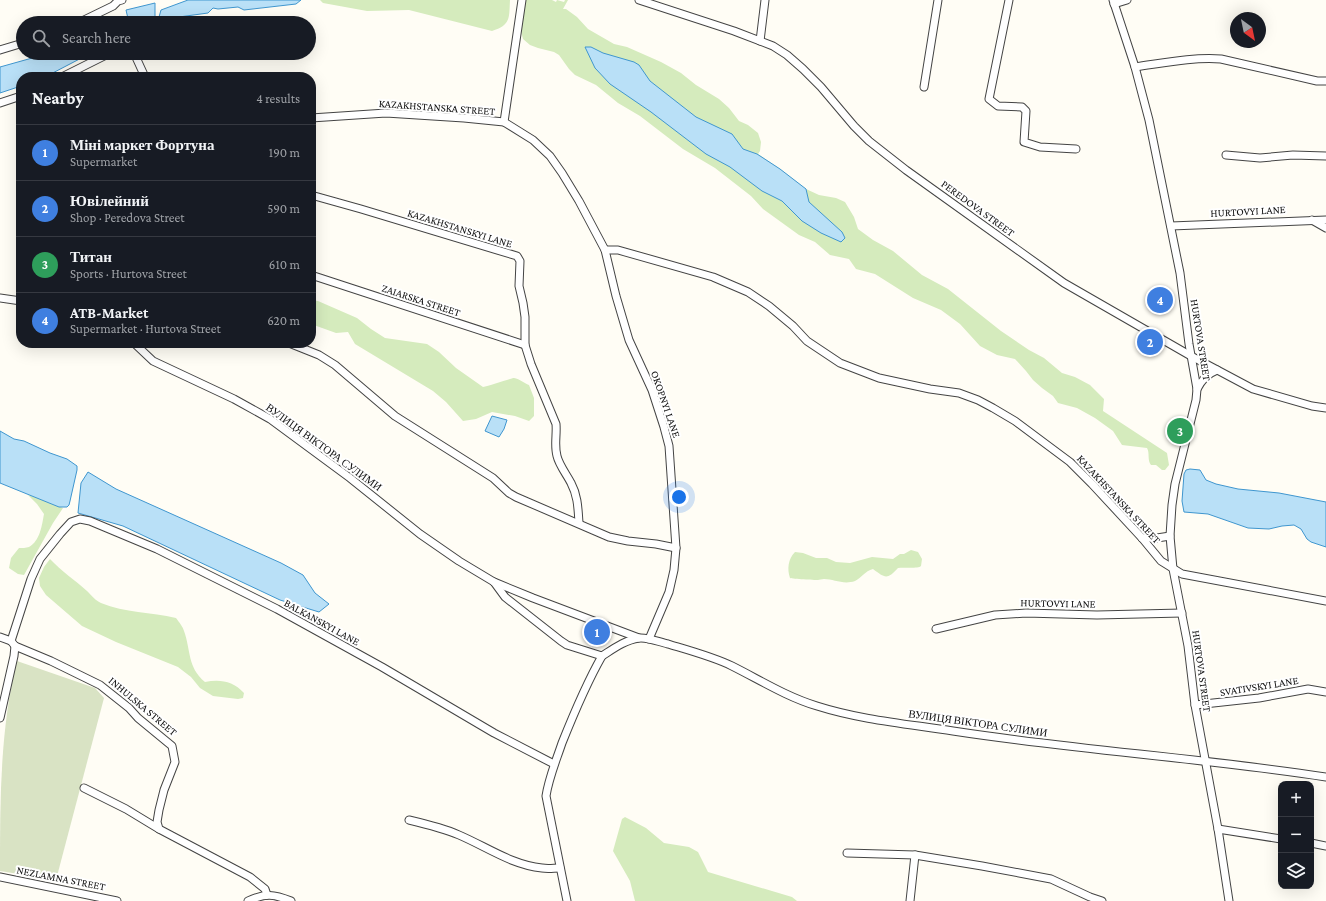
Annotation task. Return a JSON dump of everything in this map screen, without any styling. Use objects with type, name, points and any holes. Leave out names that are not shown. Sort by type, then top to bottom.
[{"type":"street","points":[[92,16],[122,0]]},
{"type":"street","points":[[504,122],[522,0]]},
{"type":"street","name":"PEREDOVA STREET","points":[[639,0],[772,46],[787,55],[803,69],[821,87],[862,135],[906,170],[1064,283],[1191,356],[1264,393],[1312,406],[1326,408]]},
{"type":"street","points":[[760,41],[765,0]]},
{"type":"street","points":[[924,88],[938,0]]},
{"type":"street","points":[[1009,0],[989,99],[998,106],[1022,107],[1026,111],[1024,142],[1040,147],[1076,149]]},
{"type":"street","points":[[1113,2],[1127,0]]},
{"type":"street","name":"HURTOVA STREET","points":[[1113,2],[1136,67],[1149,120],[1180,273],[1197,390],[1175,484],[1170,536],[1173,568],[1188,646],[1195,705],[1218,829],[1229,901]]},
{"type":"street","points":[[0,50],[16,45]]},
{"type":"street","points":[[1136,67],[1196,58],[1208,58],[1317,81],[1326,80]]},
{"type":"street","points":[[72,72],[96,60]]},
{"type":"street","points":[[137,60],[143,72]]},
{"type":"street","points":[[0,103],[16,98]]},
{"type":"street","name":"KAZAKHSTANSKA STREET","points":[[316,118],[386,112],[504,122],[533,140],[550,156],[580,201],[604,250],[618,250],[713,276],[748,292],[769,306],[787,321],[806,341],[840,363],[879,378],[930,389],[959,393],[978,400],[1015,422],[1070,462],[1142,538],[1160,561],[1182,574],[1254,586],[1326,601]]},
{"type":"street","points":[[1226,155],[1260,158],[1293,155],[1326,156]]},
{"type":"street","name":"KAZAKHSTANSKYI LANE","points":[[316,196],[517,256],[520,261],[519,286],[524,303],[525,345]]},
{"type":"street","points":[[1310,219],[1326,228]]},
{"type":"street","name":"HURTOVYI LANE","points":[[1171,226],[1310,219],[1326,220]]},
{"type":"street","name":"OKOPNYI LANE","points":[[604,250],[616,296],[630,340],[652,390],[669,446],[676,548],[674,570],[669,592],[649,639]]},
{"type":"street","name":"ZAIARSKA STREET","points":[[316,277],[525,345]]},
{"type":"street","points":[[0,298],[16,300]]},
{"type":"street","points":[[525,345],[531,364],[556,424],[557,435],[555,446],[557,457],[572,485],[577,498],[579,523]]},
{"type":"street","name":"ВУЛИЦЯ ВІКТОРА СУЛИМИ","points":[[139,348],[153,361],[234,399],[270,419],[350,478],[426,538],[459,561],[494,582],[640,638],[649,639],[730,665],[773,688],[816,706],[866,718],[1000,738],[1258,766],[1326,777]]},
{"type":"street","points":[[302,348],[319,355],[335,365],[395,416],[493,478],[512,495],[609,537],[676,548]]},
{"type":"street","points":[[1197,390],[1201,381],[1206,376],[1217,370]]},
{"type":"street","name":"BALKANSKYI LANE","points":[[13,643],[31,579],[40,560],[71,522],[80,519],[90,521],[157,549],[277,609],[382,667],[494,733],[554,764]]},
{"type":"street","points":[[1142,538],[1170,536]]},
{"type":"street","name":"ВУЛИЦЯ ВІКТОРА СУЛИМИ","points":[[494,582],[505,597],[567,645],[602,656],[620,645],[640,638]]},
{"type":"street","name":"HURTOVYI LANE","points":[[936,629],[995,615],[1026,612],[1089,615],[1182,613]]},
{"type":"street","name":"INHULSKA STREET","points":[[0,637],[100,685],[172,746],[175,762],[164,790],[159,810],[157,822],[159,828]]},
{"type":"street","points":[[0,718],[14,656],[13,643]]},
{"type":"street","points":[[567,901],[546,796],[548,780],[586,685],[602,656]]},
{"type":"street","name":"SVATIVSKYI LANE","points":[[1195,705],[1258,698],[1308,689],[1326,692]]},
{"type":"street","points":[[84,788],[126,809],[250,877],[265,889],[267,895]]},
{"type":"street","points":[[409,820],[459,835],[514,862],[544,869],[560,868]]},
{"type":"street","points":[[1218,829],[1278,839]]},
{"type":"street","points":[[1314,844],[1326,846]]},
{"type":"street","points":[[847,853],[915,855],[982,866],[1051,879],[1078,892],[1102,901]]},
{"type":"street","points":[[910,901],[915,855]]},
{"type":"street","name":"NEZLAMNA STREET","points":[[0,877],[117,901]]},
{"type":"street","points":[[248,901],[258,896],[267,895],[277,896],[291,901]]},
{"type":"green space","points":[[320,0],[510,0],[508,20],[503,26],[492,31],[409,10],[367,11],[323,3]]},
{"type":"green space","points":[[524,0],[552,0],[556,2],[557,0],[564,2],[565,0],[568,0],[563,9],[566,9],[577,17],[588,29],[614,44],[627,47],[661,62],[681,73],[696,85],[719,99],[729,108],[739,121],[748,125],[758,133],[761,142],[760,151],[758,154],[806,189],[819,195],[836,198],[845,202],[854,217],[858,229],[873,240],[893,251],[922,275],[948,289],[1001,331],[1029,350],[1044,358],[1062,373],[1075,377],[1090,385],[1104,399],[1103,411],[1167,453],[1169,465],[1165,470],[1162,470],[1156,465],[1151,465],[1147,448],[1122,445],[1113,431],[1095,418],[1077,408],[1058,403],[1053,396],[1033,380],[1015,359],[997,355],[980,346],[960,324],[941,310],[913,298],[875,274],[856,269],[849,259],[830,255],[815,242],[799,235],[763,209],[751,196],[715,168],[683,149],[640,116],[618,103],[596,85],[575,75],[559,55],[554,52],[530,45],[523,39],[521,31]]},
{"type":"green space","points":[[316,301],[357,318],[385,338],[427,344],[439,352],[456,368],[483,387],[512,378],[520,380],[529,385],[534,398],[534,416],[529,421],[515,416],[492,412],[476,419],[463,421],[446,402],[433,391],[355,344],[348,332],[336,333],[316,326]]},
{"type":"green space","points":[[28,495],[63,508],[24,575],[18,574],[9,568],[11,558],[19,548],[29,547],[36,541],[40,532],[44,514]]},
{"type":"green space","points":[[911,550],[918,552],[922,559],[921,566],[898,568],[888,576],[883,576],[873,569],[851,582],[839,582],[828,579],[816,580],[790,578],[789,575],[788,568],[795,552],[803,553],[816,558],[827,558],[836,562],[850,563],[872,557],[893,559],[900,554],[904,554]]},
{"type":"green space","points":[[50,559],[101,603],[129,611],[176,618],[183,629],[192,664],[199,676],[205,682],[221,681],[231,683],[244,693],[243,698],[238,699],[213,696],[200,688],[191,677],[178,667],[116,642],[82,626],[46,595],[40,586],[39,578]]},
{"type":"green space","points":[[17,661],[95,688],[104,698],[56,880],[0,871],[0,818],[4,738],[11,686]]},
{"type":"green space","points":[[625,817],[646,828],[664,843],[689,847],[698,852],[708,872],[792,897],[797,901],[635,901],[630,881],[613,851],[622,819]]},
{"type":"water","points":[[188,0],[301,0],[296,4],[244,10],[238,7],[213,8],[208,13],[186,16],[159,16],[161,10]]},
{"type":"water","points":[[155,3],[155,16],[127,16],[126,10]]},
{"type":"water","points":[[585,47],[591,47],[603,53],[634,62],[639,65],[650,81],[696,117],[732,134],[743,149],[757,154],[806,189],[809,202],[842,232],[845,238],[841,242],[821,233],[802,221],[782,201],[762,191],[730,167],[706,154],[651,112],[610,84],[595,68]]},
{"type":"water","points":[[25,60],[78,60],[55,72],[16,72],[16,88],[0,93],[0,67]]},
{"type":"water","points":[[492,416],[507,420],[499,437],[485,431]]},
{"type":"water","points":[[0,431],[14,439],[24,441],[67,459],[77,466],[70,501],[67,507],[59,507],[0,483]]},
{"type":"water","points":[[1186,470],[1200,470],[1206,480],[1216,484],[1238,489],[1279,493],[1326,502],[1326,547],[1311,542],[1307,539],[1301,529],[1294,525],[1269,529],[1248,528],[1208,514],[1184,512],[1182,501],[1184,474]]},
{"type":"water","points":[[88,472],[116,489],[281,563],[303,575],[315,593],[329,604],[319,612],[280,600],[123,526],[78,513],[81,483]]},
{"type":"place","name":"ATB-Market","points":[[1160,300]]},
{"type":"place","name":"Ювілейний","points":[[1150,342]]},
{"type":"place","name":"Титан","points":[[1180,431]]},
{"type":"place","name":"Міні маркет Фортуна","points":[[597,632]]}]
